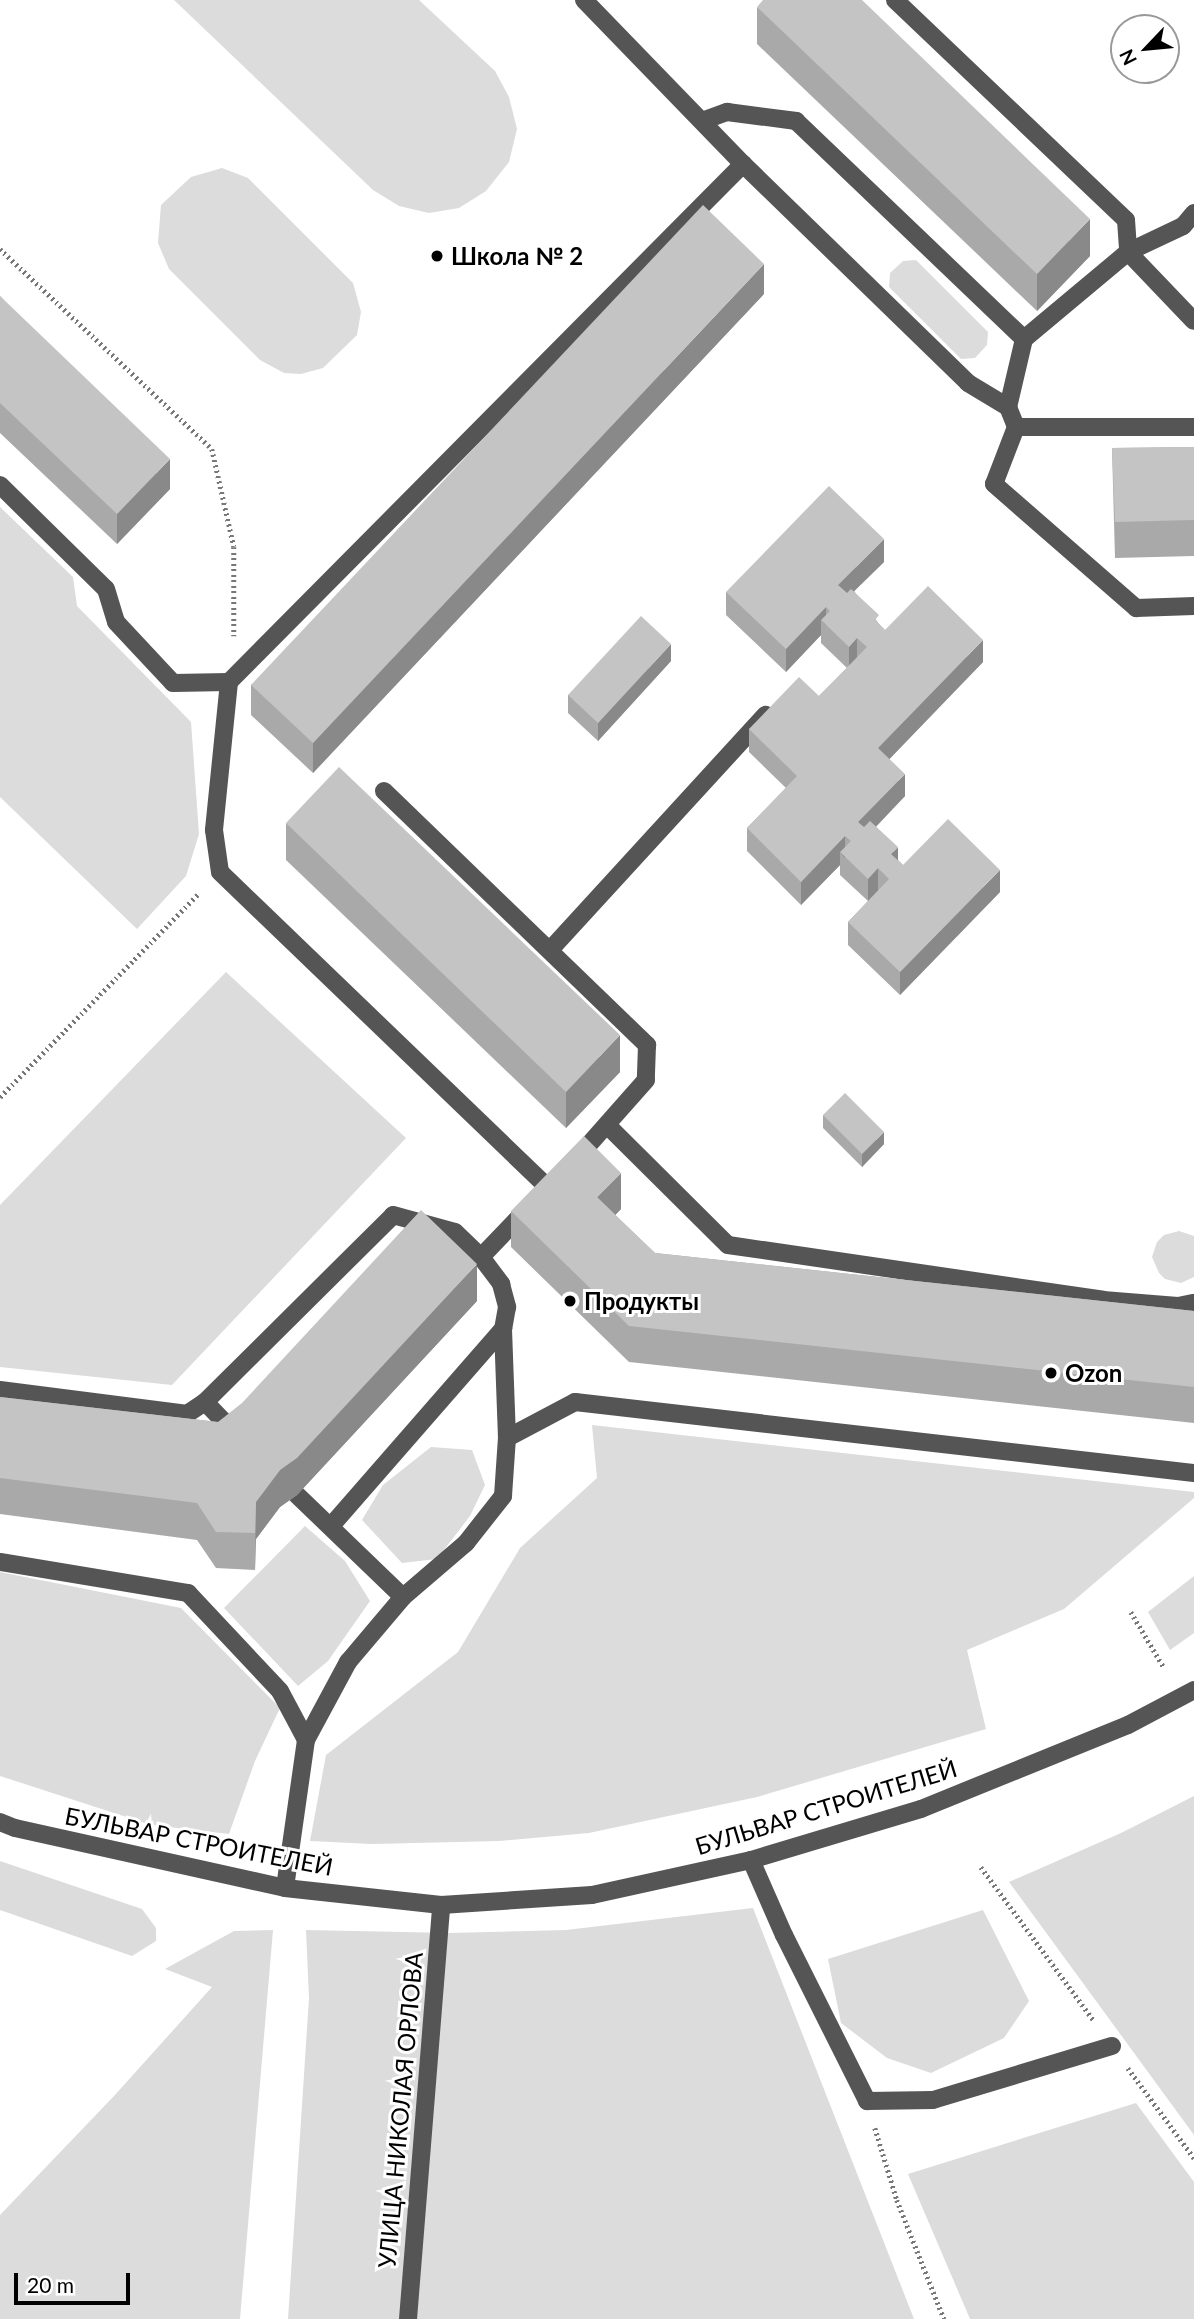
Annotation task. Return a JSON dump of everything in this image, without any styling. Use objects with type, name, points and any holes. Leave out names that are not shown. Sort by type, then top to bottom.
[{"type":"street","points":[[584,0],[743,164],[968,383],[1008,407]]},
{"type":"street","points":[[895,0],[1126,220],[1128,252],[1194,321]]},
{"type":"street","points":[[702,121],[727,112],[796,121],[1024,339]]},
{"type":"street","points":[[547,1187],[220,872],[214,830],[229,682],[743,164]]},
{"type":"street","points":[[1194,213],[1183,226],[1128,252],[1024,339],[1008,407],[1016,427],[994,484],[1136,608],[1194,606]]},
{"type":"street","points":[[1016,427],[1194,427]]},
{"type":"street","points":[[0,485],[106,589],[116,622],[173,683],[229,682]]},
{"type":"street","points":[[550,950],[779,700]]},
{"type":"street","points":[[384,791],[647,1045],[646,1080],[607,1125],[481,1257]]},
{"type":"street","points":[[607,1125],[728,1245],[1103,1300],[1178,1307],[1194,1303]]},
{"type":"street","points":[[0,1390],[187,1414],[205,1402],[393,1215],[455,1232],[481,1257],[501,1284],[507,1307],[503,1329],[507,1438],[502,1496],[466,1543],[403,1597],[348,1662],[306,1740],[285,1888]]},
{"type":"street","points":[[331,1526],[503,1329]]},
{"type":"street","points":[[205,1402],[242,1440]]},
{"type":"street","points":[[507,1438],[575,1402],[1194,1473]]},
{"type":"street","points":[[297,1495],[403,1597]]},
{"type":"street","points":[[0,1562],[188,1593],[280,1691],[306,1740]]},
{"type":"street","name":"БУЛЬВАР СТРОИТЕЛЕЙ","points":[[0,1822],[285,1888],[441,1905],[592,1895],[751,1860],[921,1809],[1128,1725],[1194,1690]]},
{"type":"street","points":[[751,1860],[784,1934],[867,2101],[933,2100],[1112,2046]]},
{"type":"street","name":"УЛИЦА НИКОЛАЯ ОРЛОВА","points":[[408,2319],[441,1905]]},
{"type":"path","points":[[0,249],[212,449],[234,547],[234,663],[229,682]]},
{"type":"path","points":[[0,1097],[220,872]]},
{"type":"path","points":[[1131,1612],[1163,1666]]},
{"type":"path","points":[[981,1867],[1194,2158]]},
{"type":"path","points":[[867,2101],[897,2200],[944,2319]]},
{"type":"shaded area","points":[[174,0],[419,0],[495,71],[509,97],[517,129],[509,162],[486,191],[459,208],[429,213],[399,206],[373,190]]},
{"type":"shaded area","points":[[222,168],[248,178],[353,283],[361,312],[357,335],[323,368],[301,374],[284,373],[260,360],[169,269],[158,243],[161,205],[191,177]]},
{"type":"shaded area","points":[[916,260],[988,332],[987,345],[975,358],[961,359],[889,287],[890,273],[903,261]]},
{"type":"shaded area","points":[[0,507],[73,577],[77,606],[191,722],[199,834],[186,876],[137,929],[0,797]]},
{"type":"shaded area","points":[[226,972],[406,1138],[172,1385],[0,1367],[0,1205]]},
{"type":"shaded area","points":[[1179,1231],[1194,1236],[1194,1277],[1181,1283],[1165,1279],[1159,1273],[1152,1257],[1157,1242],[1164,1235]]},
{"type":"shaded area","points":[[592,1425],[1194,1492],[1194,1498],[1064,1609],[967,1650],[986,1729],[757,1797],[589,1833],[500,1841],[372,1844],[310,1841],[326,1755],[458,1652],[520,1548],[597,1478]]},
{"type":"shaded area","points":[[431,1447],[472,1450],[485,1485],[470,1516],[437,1559],[402,1563],[362,1520],[383,1485]]},
{"type":"shaded area","points":[[305,1526],[345,1561],[370,1601],[328,1661],[298,1686],[224,1608]]},
{"type":"shaded area","points":[[0,1572],[181,1608],[280,1708],[255,1761],[229,1834],[151,1825],[0,1776]]},
{"type":"shaded area","points":[[1194,1576],[1194,1633],[1170,1650],[1148,1612]]},
{"type":"shaded area","points":[[1194,1796],[1194,2135],[1009,1882],[1121,1833]]},
{"type":"shaded area","points":[[0,1861],[142,1909],[156,1928],[156,1941],[132,1956],[0,1910]]},
{"type":"shaded area","points":[[753,1908],[914,2319],[288,2319],[309,1998],[306,1930],[449,1933],[566,1930]]},
{"type":"shaded area","points":[[983,1910],[1029,2001],[1004,2038],[931,2073],[887,2058],[841,2023],[828,1959]]},
{"type":"shaded area","points":[[273,1930],[240,2319],[0,2319],[0,2215],[114,2096],[212,1987],[165,1969],[234,1931]]},
{"type":"shaded area","points":[[1136,2103],[1194,2182],[1194,2319],[970,2319],[908,2174]]},
{"type":"building","points":[[763,0],[862,0],[1090,219],[1037,274],[757,7]]},
{"type":"building","points":[[703,205],[764,264],[313,743],[251,685]]},
{"type":"building","points":[[0,296],[170,459],[117,514],[0,403]]},
{"type":"building","points":[[1194,447],[1194,520],[1115,522],[1112,448]]},
{"type":"building","points":[[829,486],[884,539],[838,585],[847,593],[851,589],[879,615],[875,620],[885,630],[928,586],[983,640],[878,748],[905,774],[858,822],[864,827],[870,821],[898,847],[891,854],[903,865],[948,819],[1000,870],[900,972],[848,922],[889,879],[878,868],[868,879],[840,852],[851,841],[845,836],[801,882],[747,828],[797,776],[749,729],[799,677],[819,696],[867,647],[857,638],[849,647],[821,620],[830,611],[826,607],[786,649],[726,592]]},
{"type":"building","points":[[641,616],[671,644],[598,723],[568,695]]},
{"type":"building","points":[[339,767],[620,1035],[566,1092],[286,823]]},
{"type":"building","points":[[845,1093],[884,1132],[862,1154],[823,1115]]},
{"type":"building","points":[[584,1136],[621,1173],[597,1197],[655,1253],[1194,1311],[1194,1387],[629,1326],[511,1211]]},
{"type":"building","points":[[421,1210],[477,1264],[297,1458],[280,1470],[256,1502],[255,1533],[216,1532],[197,1503],[0,1478],[0,1397],[218,1422],[242,1403]]},
{"type":"place","name":"Школа № 2","points":[[437,256]]},
{"type":"place","name":"Продукты","points":[[570,1301]]},
{"type":"place","name":"Ozon","points":[[1051,1373]]}]
